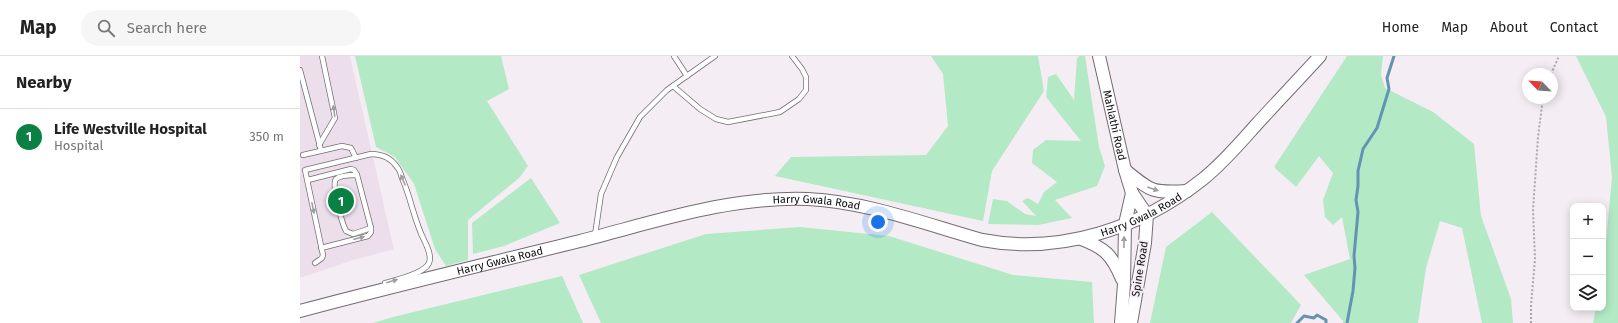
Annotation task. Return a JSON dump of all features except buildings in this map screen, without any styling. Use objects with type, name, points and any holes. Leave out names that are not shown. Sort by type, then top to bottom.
[{"type":"main road","name":"Mahlathi Road","points":[[1099,56],[1125,170],[1132,194],[1148,215]]},
{"type":"main road","name":"Harry Gwala Road","points":[[300,310],[664,219],[749,201],[778,199],[809,200],[846,204],[880,211],[997,243],[1017,245],[1048,244],[1081,239],[1100,234],[1148,215],[1187,191],[1204,178],[1228,157],[1320,56]]},
{"type":"main road","points":[[1125,170],[1144,186],[1153,191],[1187,191]]},
{"type":"main road","name":"Mahlathi Road","points":[[1125,224],[1132,194]]},
{"type":"main road","name":"Spine Road","points":[[1131,323],[1145,243],[1148,215]]},
{"type":"main road","name":"Spine Road","points":[[1121,323],[1124,284],[1125,224]]},
{"type":"main road","points":[[1081,239],[1095,244],[1110,256],[1115,262],[1124,284]]},
{"type":"lane","points":[[320,148],[335,118],[322,56]]},
{"type":"lane","points":[[674,56],[687,76]]},
{"type":"lane","points":[[594,237],[601,194],[617,157],[640,117],[673,86],[715,56]]},
{"type":"lane","points":[[673,86],[700,109],[716,119],[728,122],[780,112],[799,100],[806,90],[806,77],[792,56]]},
{"type":"lane","points":[[300,70],[320,148]]},
{"type":"lane","points":[[303,155],[320,148],[346,146],[352,149],[356,158]]},
{"type":"lane","points":[[315,263],[322,258],[323,255],[305,170],[371,154],[379,154],[389,159],[398,167],[405,185],[421,235],[428,248],[430,258],[429,263],[418,273],[366,288],[315,307]]},
{"type":"lane","points":[[308,180],[351,169],[356,172],[371,228],[371,232],[368,236],[322,248]]},
{"type":"lane","points":[[357,175],[338,178],[335,180],[334,185],[336,194],[346,231],[353,234],[371,228]]},
{"type":"path","points":[[1553,68],[1559,56]]},
{"type":"path","points":[[1531,323],[1535,258],[1533,210],[1538,137],[1542,104]]},
{"type":"shaded area","points":[[300,56],[350,56],[394,250],[353,260],[300,278]]},
{"type":"green space","points":[[355,56],[501,56],[509,89],[487,101],[528,166],[520,177],[468,220],[468,260],[446,266],[435,249],[414,184],[395,157],[376,147]]},
{"type":"green space","points":[[931,56],[1038,56],[1044,91],[992,171],[983,221],[775,176],[791,157],[926,155],[948,126],[943,74]]},
{"type":"green space","points":[[1079,56],[1085,56],[1099,147],[1105,166],[1097,186],[1055,200],[1072,218],[1038,225],[988,224],[993,199],[1007,201],[1025,214],[1036,216],[1022,201],[1028,198],[1038,204],[1044,192],[1057,182],[1032,163],[1033,150],[1046,140],[1081,141],[1046,97],[1048,77],[1056,74],[1074,100],[1077,58]]},
{"type":"green space","points":[[1347,56],[1383,56],[1381,75],[1385,88],[1433,112],[1474,144],[1481,216],[1511,299],[1513,323],[1482,323],[1462,228],[1440,221],[1426,268],[1418,323],[1343,323],[1343,321],[1304,275],[1350,259],[1342,217],[1333,225],[1325,217],[1323,200],[1333,173],[1319,156],[1296,187],[1274,167]]},
{"type":"green space","points":[[1576,56],[1618,56],[1618,323],[1593,323],[1595,311],[1606,311],[1606,242],[1612,177],[1606,117]]},
{"type":"green space","points":[[531,178],[560,223],[504,246],[473,254],[472,223]]},
{"type":"green space","points":[[1212,212],[1301,305],[1291,323],[1150,323],[1166,247]]},
{"type":"green space","points":[[800,227],[889,236],[1013,275],[1092,282],[1094,323],[601,323],[579,275],[706,234]]},
{"type":"green space","points":[[562,276],[583,323],[373,323],[393,317]]},
{"type":"waterway","points":[[1347,323],[1353,291],[1355,268],[1354,256],[1358,212],[1356,200],[1358,171],[1363,149],[1377,128],[1389,89],[1387,78],[1394,56]]},
{"type":"waterway","points":[[1297,323],[1304,316],[1314,318],[1317,315],[1326,320],[1326,323]]},
{"type":"place","name":"Life Westville Hospital","points":[[341,201]]}]
